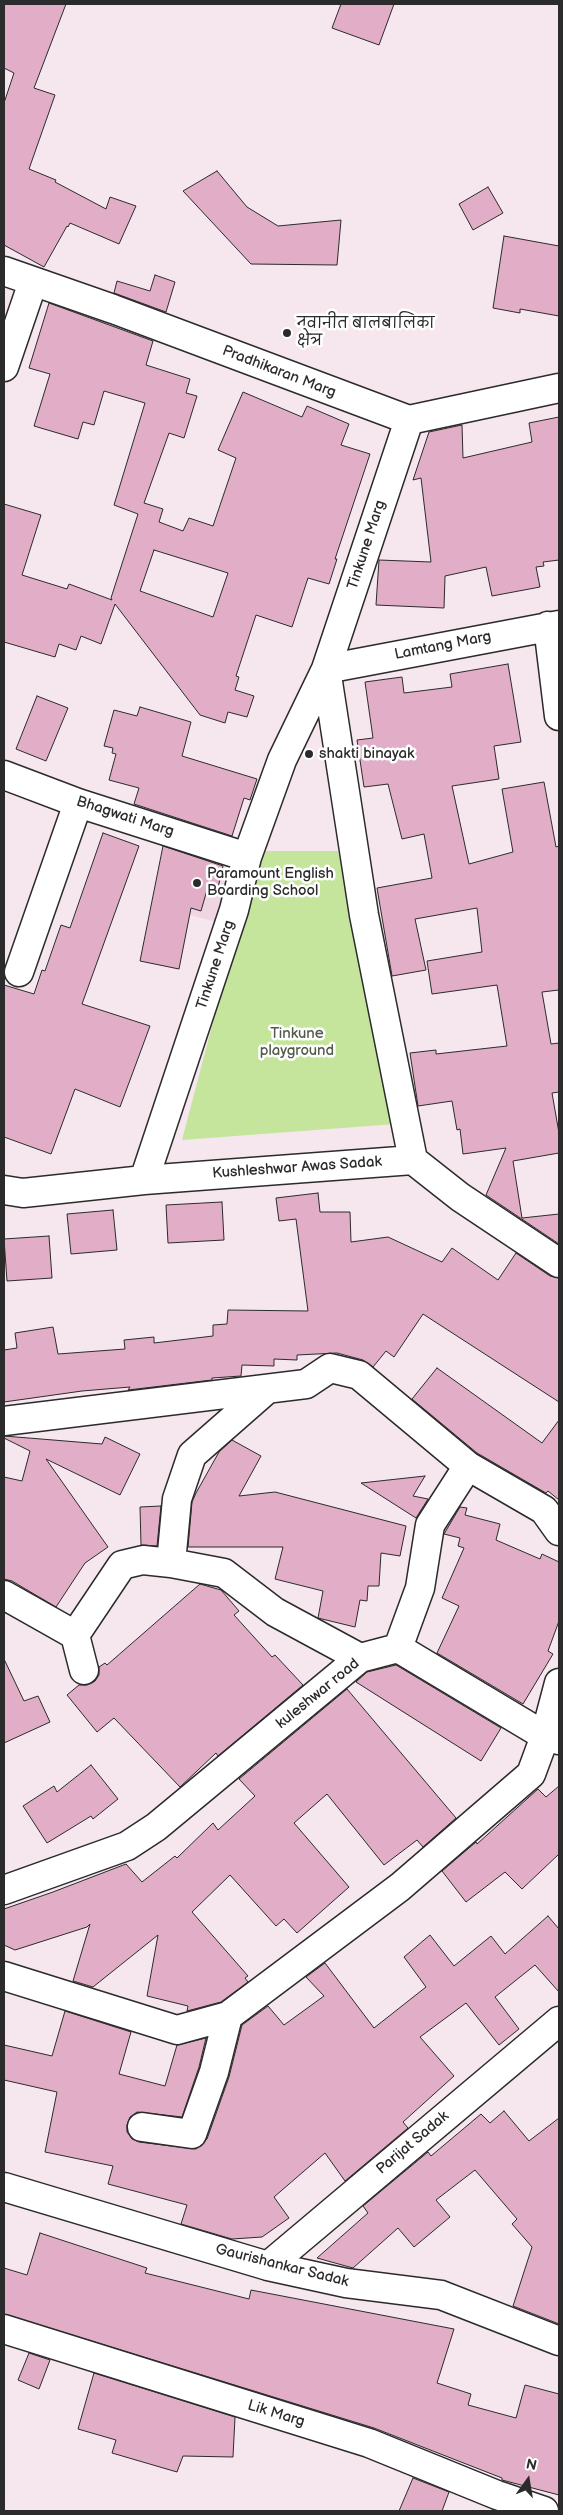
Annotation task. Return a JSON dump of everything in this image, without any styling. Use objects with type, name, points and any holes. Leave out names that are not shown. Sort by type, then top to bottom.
[{"type":"street","name":"Pradhikaran Marg","points":[[4,271],[113,309],[408,420]]},
{"type":"street","points":[[4,367],[33,282]]},
{"type":"street","points":[[408,420],[559,388]]},
{"type":"street","name":"Tinkune Marg","points":[[144,1180],[234,910],[247,857],[282,760],[326,669],[408,420]]},
{"type":"street","points":[[553,625],[559,716]]},
{"type":"street","name":"Lamtang Marg","points":[[326,669],[553,625]]},
{"type":"street","name":"Tinkune Marg","points":[[326,669],[364,915],[413,1160]]},
{"type":"street","name":"Bhagwati Marg","points":[[4,775],[78,803],[247,857]]},
{"type":"street","points":[[18,972],[78,803]]},
{"type":"street","points":[[413,1160],[460,1198],[559,1263]]},
{"type":"street","name":"Kushleshwar Awas Sadak","points":[[4,1190],[23,1193],[144,1180],[413,1160]]},
{"type":"street","points":[[4,1421],[265,1391],[306,1384],[330,1368],[359,1375],[468,1466],[544,1510],[559,1531]]},
{"type":"street","points":[[171,1563],[177,1499],[192,1455],[265,1391]]},
{"type":"street","points":[[468,1466],[430,1525],[420,1588],[398,1648],[552,1738]]},
{"type":"street","points":[[75,1635],[122,1565],[143,1560],[224,1572],[275,1612],[360,1658]]},
{"type":"street","points":[[4,1595],[75,1635],[84,1670]]},
{"type":"street","name":"kuleshwar road","points":[[4,1890],[126,1846],[156,1827],[360,1658],[398,1648]]},
{"type":"street","points":[[6,1978],[177,2030],[228,2016],[400,1887],[531,1774],[552,1738],[559,1682]]},
{"type":"street","points":[[142,2127],[192,2134],[214,2072],[228,2016]]},
{"type":"street","name":"Parijat Sadak","points":[[268,2266],[559,2022]]},
{"type":"street","name":"Gaurishankar Sadak","points":[[4,2187],[268,2266],[346,2283],[441,2295],[559,2341]]},
{"type":"street","name":"Lik Marg","points":[[4,2328],[369,2443],[497,2495],[544,2511]]},
{"type":"shaded area","name":"Paramount English Boarding School","points":[[175,837],[239,859],[221,923],[156,906]]},
{"type":"green space","name":"Tinkune playground","points":[[258,851],[338,851],[409,1123],[182,1140]]},
{"type":"building","points":[[4,4],[66,4],[34,88],[55,95],[29,169],[56,180],[55,182],[106,209],[110,197],[136,206],[119,244],[70,223],[44,267],[4,245],[4,103],[14,73],[4,68]]},
{"type":"building","points":[[341,4],[394,4],[379,45],[332,28]]},
{"type":"building","points":[[217,171],[247,207],[278,226],[341,220],[337,265],[251,264],[183,191]]},
{"type":"building","points":[[488,187],[503,213],[473,230],[459,204]]},
{"type":"building","points":[[504,236],[559,246],[559,316],[520,309],[520,313],[493,308]]},
{"type":"building","points":[[155,275],[175,282],[166,312],[114,293],[117,281],[150,291]]},
{"type":"building","points":[[49,303],[153,341],[146,365],[190,379],[186,393],[197,396],[184,438],[169,433],[144,503],[163,509],[159,522],[183,531],[189,518],[213,526],[236,458],[218,450],[243,392],[302,417],[307,406],[349,424],[341,445],[370,454],[335,559],[337,559],[329,584],[308,578],[292,627],[256,615],[236,676],[239,677],[235,690],[254,696],[247,717],[228,712],[225,723],[200,715],[115,604],[101,644],[81,636],[76,650],[59,644],[55,657],[4,642],[4,504],[41,515],[22,575],[67,589],[69,584],[112,600],[111,598],[138,514],[114,505],[145,403],[104,391],[94,425],[83,422],[78,439],[34,426],[50,374],[29,368]],"holes":[[[154,550],[228,573],[213,617],[140,591]]]},
{"type":"building","points":[[559,417],[559,560],[543,562],[544,566],[536,567],[540,587],[492,596],[486,567],[445,576],[444,608],[376,605],[379,560],[431,562],[421,478],[413,480],[429,432],[462,425],[463,458],[532,442],[529,423]]},
{"type":"building","points":[[508,664],[521,742],[494,746],[499,779],[452,786],[469,864],[513,852],[502,789],[544,782],[556,847],[559,846],[559,990],[542,992],[551,1044],[559,1043],[559,1092],[552,1093],[559,1133],[559,1153],[513,1161],[522,1218],[559,1214],[559,1244],[486,1195],[506,1148],[463,1154],[460,1129],[457,1130],[452,1101],[418,1106],[410,1053],[436,1050],[436,1054],[507,1046],[497,985],[432,994],[427,961],[482,952],[477,908],[415,919],[426,970],[392,976],[377,888],[432,878],[424,834],[402,839],[388,784],[364,787],[357,740],[373,738],[365,682],[402,677],[404,693],[452,687],[450,674]]},
{"type":"building","points":[[37,696],[68,708],[46,761],[16,749]]},
{"type":"building","points":[[140,707],[191,722],[182,756],[257,779],[250,800],[244,798],[232,836],[134,804],[139,788],[109,780],[116,754],[112,753],[113,748],[104,746],[114,710],[137,716]]},
{"type":"building","points":[[103,833],[139,846],[82,1004],[150,1026],[120,1107],[75,1089],[51,1154],[4,1137],[4,985],[34,994],[42,970],[45,971],[61,925],[70,928]]},
{"type":"building","points":[[163,846],[223,866],[217,892],[207,890],[201,911],[191,908],[179,969],[140,961]]},
{"type":"building","points":[[318,1193],[320,1212],[350,1212],[351,1242],[388,1237],[442,1262],[452,1248],[498,1280],[516,1253],[550,1276],[559,1278],[559,1402],[423,1314],[394,1357],[386,1351],[373,1367],[363,1360],[337,1353],[297,1355],[297,1360],[274,1359],[274,1366],[242,1365],[241,1376],[212,1378],[212,1380],[128,1390],[130,1387],[82,1391],[4,1402],[4,1350],[17,1348],[15,1333],[53,1327],[58,1354],[125,1349],[124,1340],[154,1337],[154,1343],[213,1336],[213,1325],[227,1324],[228,1310],[308,1311],[296,1219],[279,1221],[276,1198]]},
{"type":"building","points":[[222,1202],[224,1240],[168,1243],[166,1205]]},
{"type":"building","points":[[113,1210],[117,1250],[71,1254],[67,1214]]},
{"type":"building","points":[[49,1236],[52,1278],[7,1281],[4,1239]]},
{"type":"building","points":[[437,1368],[542,1443],[559,1420],[559,1500],[548,1491],[546,1493],[477,1453],[412,1399]]},
{"type":"building","points":[[4,1436],[102,1444],[105,1437],[140,1454],[120,1495],[46,1459],[108,1547],[85,1563],[56,1607],[12,1581],[4,1579],[4,1477],[22,1481],[30,1451],[4,1438]]},
{"type":"building","points":[[232,1440],[261,1456],[239,1496],[275,1492],[406,1526],[400,1556],[381,1553],[379,1586],[368,1586],[367,1601],[360,1600],[355,1627],[318,1618],[323,1591],[275,1579],[283,1547],[188,1547],[192,1502],[219,1452]]},
{"type":"building","points":[[425,1476],[413,1496],[428,1499],[416,1518],[361,1483]]},
{"type":"building","points":[[161,1506],[157,1546],[141,1545],[140,1507]]},
{"type":"building","points":[[460,1507],[467,1508],[465,1515],[500,1524],[496,1540],[540,1559],[542,1554],[559,1562],[559,1621],[548,1651],[553,1654],[523,1704],[437,1653],[459,1606],[442,1598],[464,1548],[458,1546],[460,1538],[444,1534]]},
{"type":"building","points":[[200,1584],[221,1590],[239,1611],[234,1615],[272,1657],[275,1655],[303,1685],[218,1756],[216,1753],[180,1787],[114,1718],[97,1732],[67,1695],[79,1685],[87,1685],[95,1681],[99,1675],[99,1667],[105,1663],[107,1665]]},
{"type":"building","points":[[4,1659],[24,1701],[38,1696],[50,1722],[4,1743]]},
{"type":"building","points":[[396,1665],[501,1728],[481,1761],[356,1682],[367,1672]]},
{"type":"building","points":[[347,1689],[456,1818],[423,1847],[417,1840],[384,1865],[327,1794],[294,1823],[349,1887],[297,1933],[284,1919],[276,1926],[230,1875],[192,1912],[248,1976],[245,1978],[248,1982],[221,2002],[187,2011],[188,2006],[147,1996],[158,1935],[93,1987],[73,1981],[90,1924],[87,1927],[15,1950],[4,1945],[4,1909],[126,1864],[142,1882],[175,1856],[177,1858],[213,1823],[218,1830],[255,1796],[239,1779]]},
{"type":"building","points":[[91,1765],[118,1799],[93,1819],[91,1816],[47,1843],[23,1806],[54,1786],[57,1792]]},
{"type":"building","points":[[559,1786],[559,1854],[522,1889],[505,1872],[466,1902],[442,1871],[476,1842],[477,1844],[538,1789],[546,1797]]},
{"type":"building","points":[[548,1916],[559,1929],[559,1992],[535,1965],[495,1997],[519,2029],[499,2045],[466,2003],[420,2037],[454,2076],[403,2122],[408,2128],[345,2181],[325,2153],[274,2197],[289,2218],[262,2237],[232,2239],[181,2224],[187,2205],[108,2184],[113,2166],[45,2152],[57,2092],[4,2080],[4,2045],[52,2056],[65,2011],[131,2032],[119,2074],[165,2086],[177,2045],[206,2038],[199,2067],[182,2117],[137,2112],[130,2117],[127,2125],[127,2132],[132,2139],[139,2142],[196,2149],[207,2139],[229,2077],[242,2025],[268,2006],[284,2025],[324,1996],[306,1977],[325,1963],[374,2028],[426,1987],[404,1957],[430,1935],[454,1966],[491,1936],[505,1954]]},
{"type":"building","points":[[504,2111],[529,2141],[559,2118],[559,2324],[513,2306],[532,2247],[512,2224],[517,2219],[475,2170],[436,2200],[450,2217],[414,2247],[398,2228],[353,2268],[317,2258],[368,2213],[363,2206],[428,2152],[431,2156],[481,2114],[490,2123]]},
{"type":"building","points":[[40,2233],[147,2268],[145,2273],[249,2299],[251,2290],[454,2329],[437,2383],[471,2394],[468,2405],[516,2418],[525,2385],[559,2394],[559,2495],[502,2480],[502,2478],[374,2428],[4,2314],[4,2268],[27,2275]]},
{"type":"building","points":[[29,2353],[50,2360],[39,2389],[18,2380]]},
{"type":"building","points":[[94,2373],[235,2417],[233,2457],[183,2456],[177,2472],[112,2453],[116,2440],[78,2429]]},
{"type":"building","points":[[413,2478],[449,2492],[442,2511],[399,2511]]},
{"type":"place","name":"नवानीत बालबालिका क्षेत्र","points":[[287,333]]},
{"type":"place","name":"shakti binayak","points":[[309,754]]},
{"type":"place","name":"Paramount English Boarding School","points":[[197,883]]}]
